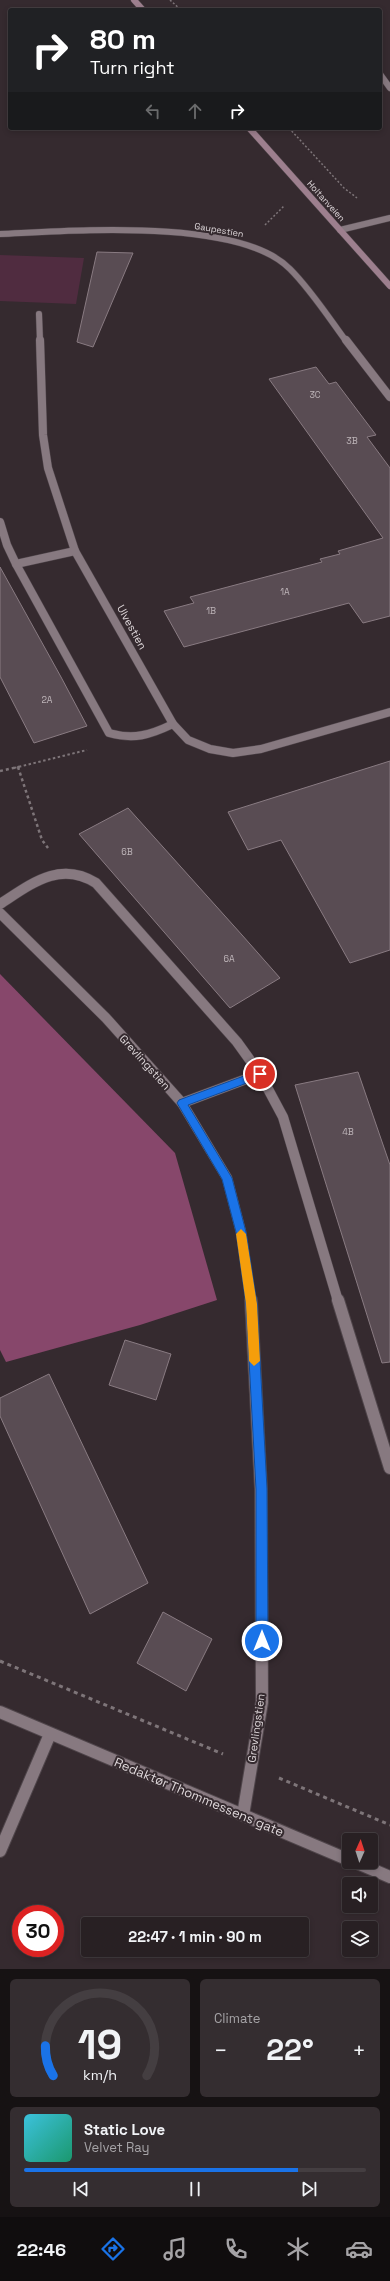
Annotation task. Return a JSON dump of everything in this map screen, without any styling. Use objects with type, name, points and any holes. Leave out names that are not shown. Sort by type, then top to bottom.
[{"type":"main road","points":[[134,0],[141,8]]},
{"type":"main road","name":"Holtanveien","points":[[250,130],[390,286]]},
{"type":"street","points":[[382,77],[390,88]]},
{"type":"street","points":[[340,230],[390,218]]},
{"type":"street","name":"Gaupestien","points":[[0,234],[98,230],[150,231],[189,234],[250,245],[274,257],[290,269],[390,398]]},
{"type":"street","name":"Ulvestien","points":[[39,314],[44,435],[48,468],[75,550],[173,724],[188,740],[210,750],[233,753],[261,749],[390,712]]},
{"type":"street","points":[[0,522],[7,545],[16,564],[109,733],[128,739],[149,736],[173,724]]},
{"type":"street","points":[[16,564],[75,550]]},
{"type":"street","points":[[0,904],[41,878],[63,873],[81,874],[96,883],[238,1042],[260,1074],[283,1118],[333,1287],[390,1468]]},
{"type":"street","name":"Grevlingstien","points":[[0,913],[106,1018],[182,1103],[227,1178],[241,1232],[251,1304],[261,1489],[262,1702],[243,1815]]},
{"type":"street","points":[[182,1103],[260,1074]]},
{"type":"street","name":"Redaktør Thommessens gate","points":[[0,1712],[342,1857]]},
{"type":"street","points":[[0,1851],[50,1734]]},
{"type":"street","points":[[371,1869],[390,1877]]},
{"type":"path","points":[[170,0],[179,8]]},
{"type":"path","points":[[291,130],[344,188],[361,199]]},
{"type":"path","points":[[250,245],[274,214],[290,203]]},
{"type":"path","points":[[0,771],[128,739]]},
{"type":"path","points":[[18,766],[42,840]]},
{"type":"path","points":[[0,1661],[390,1825]]},
{"type":"shaded area","points":[[0,255],[84,258],[76,304],[0,301]]},
{"type":"shaded area","points":[[0,974],[175,1153],[217,1300],[140,1325],[6,1362],[0,1350]]},
{"type":"building","points":[[97,252],[133,253],[93,347],[77,342]]},
{"type":"building","points":[[316,367],[329,384],[336,382],[376,435],[367,437],[390,468],[390,616],[363,623],[349,603],[184,647],[164,611],[194,603],[190,597],[322,562],[320,559],[340,554],[338,551],[383,538],[269,379]]},
{"type":"building","points":[[0,567],[87,726],[34,743],[0,677]]},
{"type":"building","points":[[390,761],[390,950],[350,963],[281,840],[248,850],[228,812]]},
{"type":"building","points":[[128,808],[280,978],[230,1008],[79,834]]},
{"type":"building","points":[[358,1072],[390,1165],[390,1362],[382,1363],[295,1085]]},
{"type":"building","points":[[125,1340],[171,1354],[156,1400],[109,1385]]},
{"type":"building","points":[[49,1374],[148,1583],[90,1614],[0,1416],[0,1398]]},
{"type":"building","points":[[163,1612],[212,1639],[186,1691],[137,1663]]},
{"type":"slow traffic","points":[[241,1234],[251,1304],[254,1361]]},
{"type":"route","points":[[260,1074],[182,1103],[227,1178],[241,1232],[251,1304],[261,1489],[262,1641]]}]
